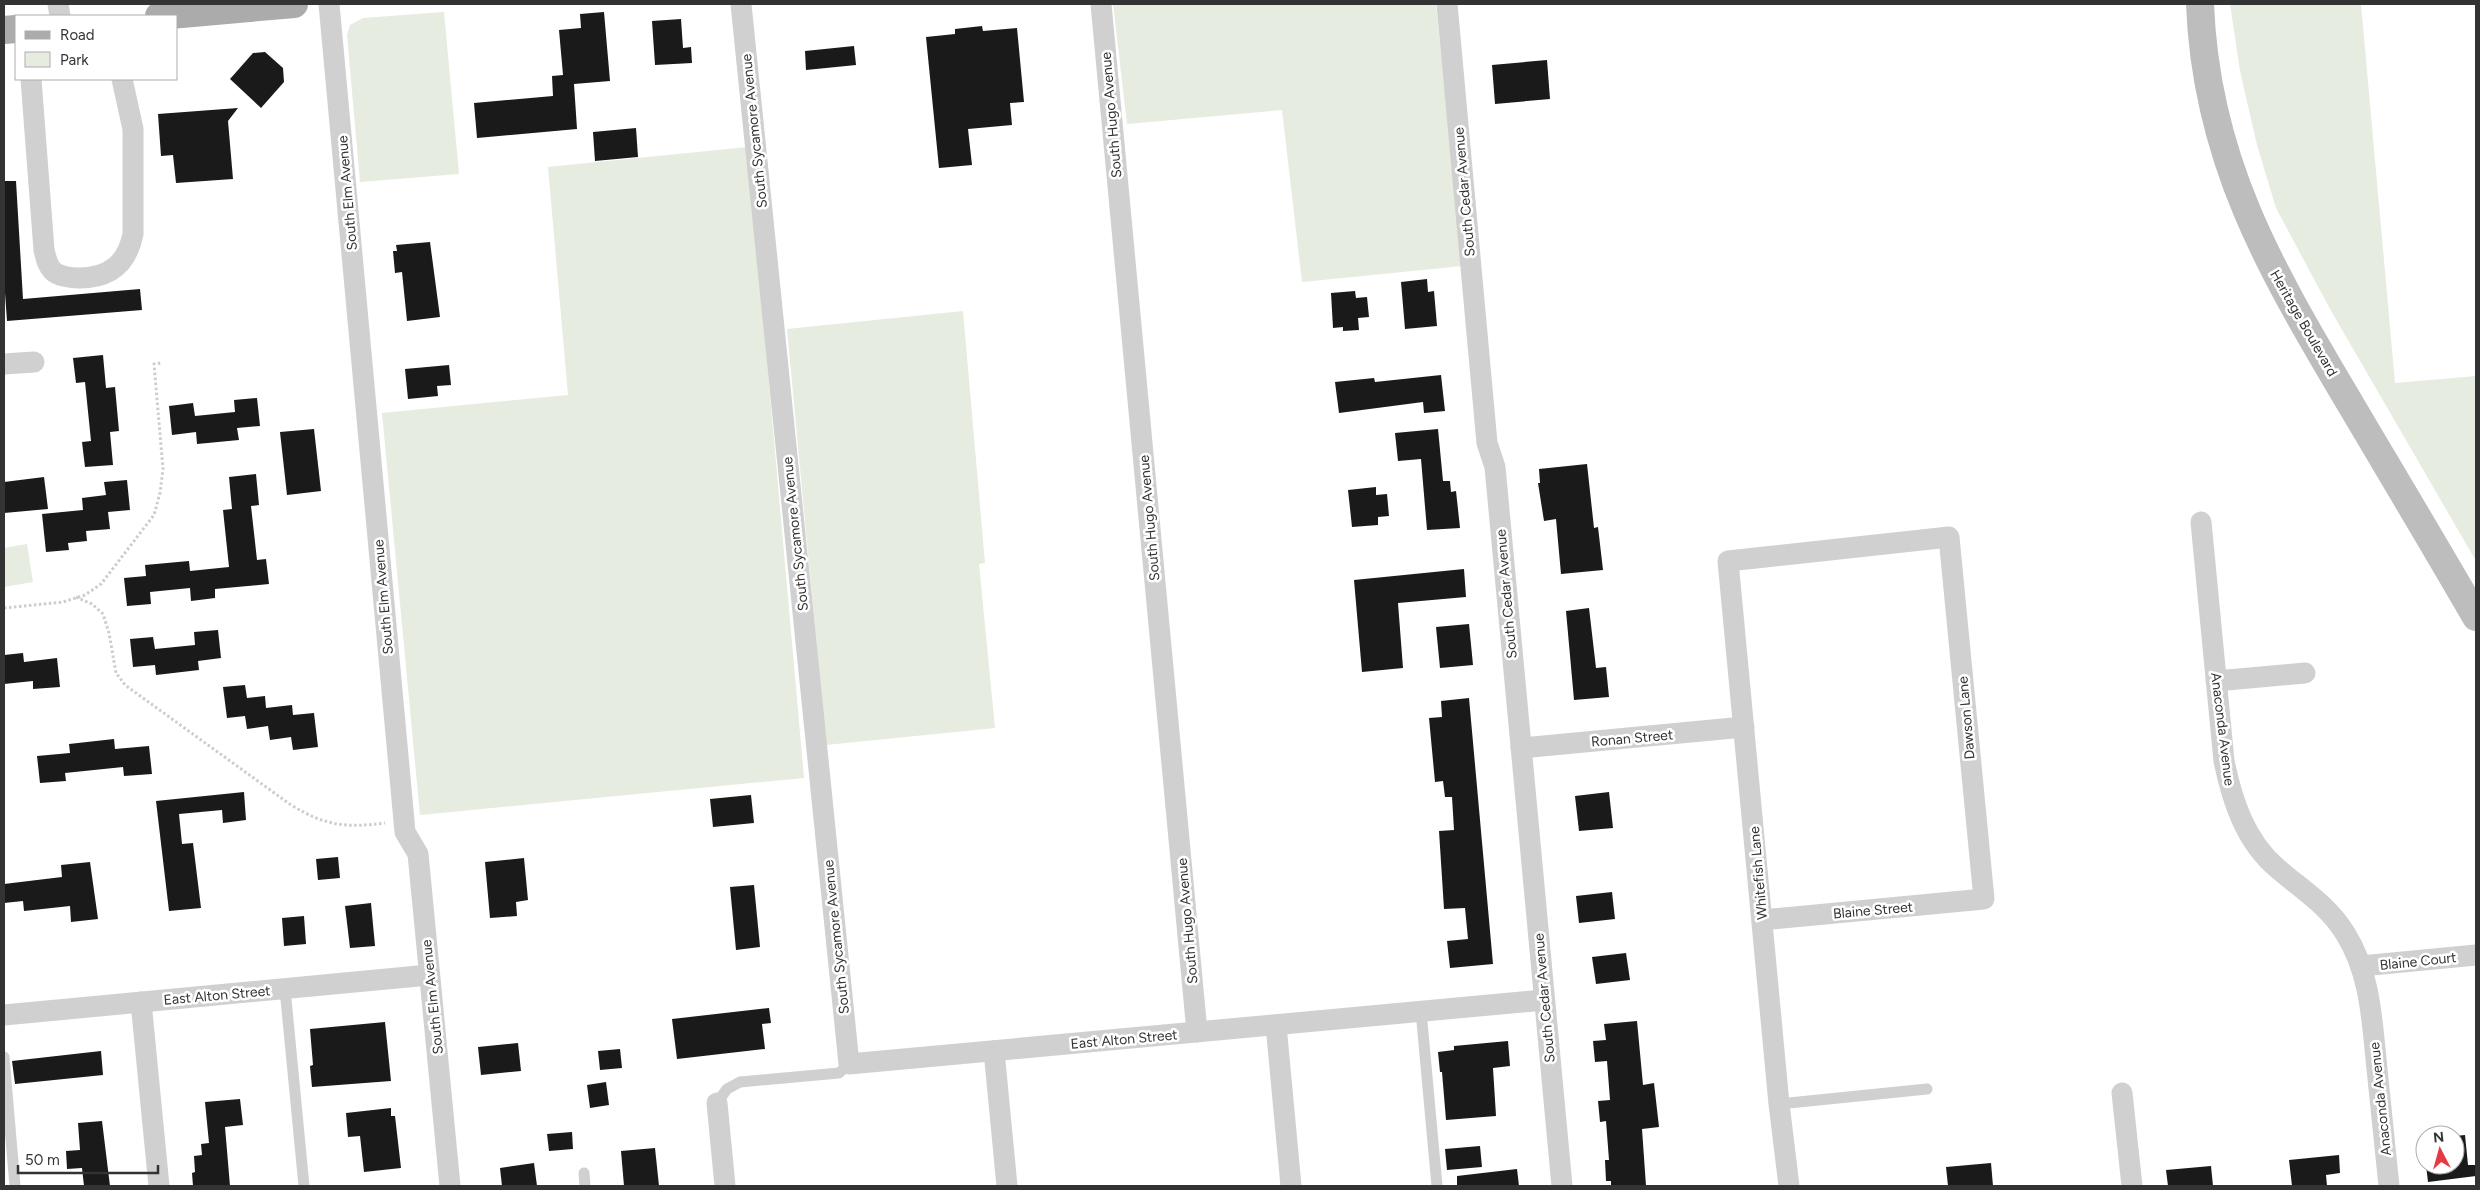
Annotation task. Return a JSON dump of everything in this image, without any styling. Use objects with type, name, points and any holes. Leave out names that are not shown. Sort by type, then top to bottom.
[{"type":"main road","points":[[163,15],[192,8],[294,4]]},
{"type":"main road","name":"Heritage Boulevard","points":[[2200,4],[2205,64],[2216,119],[2232,174],[2253,227],[2284,290],[2476,616]]},
{"type":"street","name":"South Elm Avenue","points":[[329,4],[405,832],[418,854],[450,1186]]},
{"type":"street","name":"South Sycamore Avenue","points":[[741,4],[849,1064]]},
{"type":"street","name":"South Hugo Avenue","points":[[1101,4],[1197,1032]]},
{"type":"street","name":"South Cedar Avenue","points":[[1447,4],[1487,442],[1495,467],[1562,1186]]},
{"type":"street","points":[[31,80],[44,250],[48,265],[55,273],[73,278],[105,275],[123,262],[130,247],[134,206],[133,136],[122,80]]},
{"type":"street","points":[[4,364],[34,362]]},
{"type":"street","name":"Anaconda Avenue","points":[[2202,522],[2216,681],[2228,782],[2245,827],[2257,847],[2275,867],[2332,914],[2353,947],[2361,966],[2368,988],[2371,1009],[2389,1186]]},
{"type":"street","name":"Whitefish Lane","points":[[1789,1186],[1779,1104],[1728,560],[1949,537]]},
{"type":"street","name":"Dawson Lane","points":[[1949,537],[1984,899]]},
{"type":"street","points":[[2216,681],[2305,673]]},
{"type":"street","name":"Ronan Street","points":[[1521,748],[1744,727]]},
{"type":"street","name":"Blaine Street","points":[[1762,920],[1984,899]]},
{"type":"street","name":"Blaine Court","points":[[2361,966],[2476,955]]},
{"type":"street","name":"East Alton Street","points":[[4,1015],[430,975]]},
{"type":"street","name":"East Alton Street","points":[[849,1064],[1544,1000]]},
{"type":"street","points":[[141,1002],[159,1186]]},
{"type":"street","points":[[1276,1025],[1291,1186]]},
{"type":"street","points":[[994,1051],[1007,1186]]},
{"type":"street","points":[[2122,1094],[2132,1186]]},
{"type":"street","points":[[717,1104],[725,1186]]},
{"type":"lane","points":[[285,989],[304,1186]]},
{"type":"lane","points":[[1421,1011],[1437,1186]]},
{"type":"lane","points":[[4,1057],[15,1186]]},
{"type":"lane","name":"East Alton Street","points":[[717,1104],[727,1089],[740,1082],[840,1073],[849,1064]]},
{"type":"lane","points":[[1779,1104],[1928,1089]]},
{"type":"lane","points":[[584,1173],[585,1186]]},
{"type":"path","points":[[4,608],[62,602],[101,584],[154,515],[163,469],[154,364],[161,363]]},
{"type":"path","points":[[76,597],[92,604],[103,614],[109,633],[116,673],[125,685],[309,816],[334,824],[354,827],[385,823]]},
{"type":"green space","points":[[1113,4],[1436,4],[1462,266],[1302,282],[1282,110],[1127,124]]},
{"type":"green space","points":[[2230,4],[2361,4],[2395,383],[2476,376],[2476,561],[2330,309],[2276,208],[2257,145],[2240,71]]},
{"type":"green space","points":[[444,12],[459,174],[360,182],[347,35],[350,25],[363,18]]},
{"type":"green space","points":[[748,147],[804,778],[420,815],[382,413],[568,395],[548,167]]},
{"type":"green space","points":[[963,311],[985,563],[979,564],[995,728],[826,745],[787,329]]},
{"type":"green space","points":[[27,544],[33,582],[4,587],[4,548]]},
{"type":"building","points":[[604,12],[610,81],[574,84],[577,129],[477,138],[474,103],[553,96],[552,76],[563,75],[559,30],[581,28],[580,14]]},
{"type":"building","points":[[681,19],[683,48],[691,47],[692,63],[655,65],[652,21]]},
{"type":"building","points":[[982,26],[983,31],[1017,28],[1024,102],[1010,103],[1012,125],[968,129],[972,165],[939,168],[926,37],[955,34],[955,29]]},
{"type":"building","points":[[854,46],[856,65],[806,70],[805,51]]},
{"type":"building","points":[[265,52],[283,68],[284,82],[261,108],[230,79],[253,53]]},
{"type":"building","points":[[1547,60],[1550,99],[1495,104],[1492,65]]},
{"type":"building","points":[[238,108],[228,121],[233,179],[176,183],[173,155],[161,156],[158,114]]},
{"type":"building","points":[[636,128],[638,157],[595,161],[593,132]]},
{"type":"building","points":[[4,181],[16,181],[23,299],[140,289],[142,310],[7,321],[4,279]]},
{"type":"building","points":[[430,242],[440,317],[407,321],[402,272],[395,273],[393,251],[397,251],[396,245]]},
{"type":"building","points":[[1427,279],[1428,292],[1434,291],[1437,326],[1405,329],[1401,282]]},
{"type":"building","points":[[1355,291],[1356,298],[1367,297],[1369,317],[1358,318],[1359,330],[1343,331],[1343,327],[1333,328],[1331,293]]},
{"type":"building","points":[[103,355],[106,388],[115,387],[119,431],[110,432],[113,465],[85,467],[82,442],[91,441],[85,382],[76,383],[73,358]]},
{"type":"building","points":[[449,365],[451,385],[437,386],[438,396],[408,399],[405,369]]},
{"type":"building","points":[[1441,375],[1445,411],[1424,413],[1423,402],[1339,413],[1335,382],[1374,378],[1375,382]]},
{"type":"building","points":[[257,398],[260,426],[237,428],[239,440],[197,444],[196,432],[172,435],[169,406],[193,403],[195,416],[235,412],[234,400]]},
{"type":"building","points":[[314,429],[321,491],[287,495],[280,432]]},
{"type":"building","points":[[1438,429],[1443,481],[1450,481],[1451,492],[1456,491],[1460,528],[1427,530],[1421,459],[1398,461],[1395,433]]},
{"type":"building","points":[[1587,464],[1594,528],[1598,527],[1603,570],[1561,574],[1556,519],[1544,521],[1538,483],[1540,483],[1539,469]]},
{"type":"building","points":[[256,474],[259,505],[251,506],[257,560],[266,559],[269,584],[215,589],[215,598],[191,601],[190,588],[150,592],[151,604],[127,606],[124,578],[146,576],[145,565],[189,561],[190,571],[229,567],[223,510],[232,509],[229,477]]},
{"type":"building","points":[[44,477],[48,509],[4,513],[4,482]]},
{"type":"building","points":[[127,480],[130,510],[108,512],[110,529],[86,531],[87,541],[68,543],[69,550],[46,552],[42,514],[83,510],[82,498],[106,495],[104,482]]},
{"type":"building","points":[[1376,487],[1376,495],[1387,494],[1389,516],[1378,517],[1378,525],[1352,527],[1348,490]]},
{"type":"building","points":[[1464,569],[1466,597],[1398,603],[1403,668],[1362,672],[1354,580]]},
{"type":"building","points":[[1589,608],[1596,668],[1606,667],[1609,697],[1574,700],[1566,611]]},
{"type":"building","points":[[1469,624],[1473,665],[1440,668],[1436,627]]},
{"type":"building","points":[[218,630],[221,658],[198,661],[199,670],[156,675],[155,665],[133,667],[130,639],[153,637],[155,649],[195,645],[194,632]]},
{"type":"building","points":[[23,653],[24,662],[57,658],[60,687],[33,689],[33,681],[4,684],[4,655]]},
{"type":"building","points":[[245,685],[247,698],[265,696],[266,708],[292,705],[293,715],[314,713],[318,747],[293,750],[291,737],[270,740],[268,726],[247,729],[245,716],[227,718],[223,687]]},
{"type":"building","points":[[1469,698],[1493,964],[1450,968],[1447,941],[1468,939],[1465,908],[1444,909],[1439,831],[1454,830],[1452,797],[1445,797],[1443,781],[1435,782],[1429,718],[1442,717],[1441,701]]},
{"type":"building","points":[[114,739],[115,749],[149,746],[152,774],[124,776],[123,767],[65,773],[66,781],[40,783],[37,756],[70,753],[69,744]]},
{"type":"building","points":[[244,792],[246,820],[223,823],[222,810],[179,814],[182,844],[193,843],[201,908],[169,911],[156,801]]},
{"type":"building","points":[[1609,792],[1613,828],[1579,831],[1575,796]]},
{"type":"building","points":[[751,795],[754,823],[713,827],[710,799]]},
{"type":"building","points":[[338,857],[340,878],[318,880],[316,859]]},
{"type":"building","points":[[524,858],[528,900],[516,902],[517,916],[490,918],[485,862]]},
{"type":"building","points":[[90,862],[98,919],[71,922],[70,906],[24,911],[23,901],[4,903],[4,884],[62,877],[61,865]]},
{"type":"building","points":[[754,885],[760,947],[736,950],[730,887]]},
{"type":"building","points":[[1612,892],[1615,919],[1579,923],[1576,896]]},
{"type":"building","points":[[371,903],[375,946],[350,948],[345,906]]},
{"type":"building","points":[[304,916],[306,944],[284,946],[282,918]]},
{"type":"building","points":[[1626,953],[1630,980],[1596,984],[1592,957]]},
{"type":"building","points":[[769,1008],[771,1023],[762,1024],[765,1049],[677,1059],[672,1019]]},
{"type":"building","points":[[1637,1021],[1643,1085],[1654,1083],[1659,1127],[1642,1129],[1646,1186],[1611,1186],[1611,1181],[1606,1181],[1605,1160],[1609,1160],[1606,1121],[1600,1122],[1598,1101],[1610,1100],[1607,1061],[1595,1062],[1593,1041],[1606,1040],[1604,1024]]},
{"type":"building","points":[[385,1022],[391,1081],[312,1087],[310,1066],[313,1065],[310,1029]]},
{"type":"building","points":[[1508,1041],[1510,1066],[1493,1068],[1496,1116],[1446,1120],[1442,1072],[1440,1072],[1438,1052],[1454,1050],[1454,1046]]},
{"type":"building","points":[[518,1043],[521,1071],[481,1075],[478,1047]]},
{"type":"building","points":[[620,1049],[622,1068],[600,1070],[598,1051]]},
{"type":"building","points":[[101,1051],[103,1075],[15,1084],[12,1061]]},
{"type":"building","points":[[606,1082],[609,1105],[590,1108],[587,1085]]},
{"type":"building","points":[[240,1099],[243,1125],[225,1127],[230,1186],[193,1186],[192,1173],[195,1172],[194,1156],[202,1155],[201,1144],[209,1143],[205,1102]]},
{"type":"building","points":[[391,1108],[391,1116],[395,1116],[401,1168],[364,1172],[360,1136],[348,1137],[346,1113]]},
{"type":"building","points":[[102,1121],[110,1186],[84,1186],[82,1168],[67,1169],[66,1151],[80,1150],[78,1123]]},
{"type":"building","points":[[572,1132],[573,1149],[549,1151],[547,1134]]},
{"type":"building","points":[[2465,1135],[2468,1165],[2476,1165],[2476,1176],[2428,1182],[2427,1175],[2465,1175]]},
{"type":"building","points":[[1480,1146],[1482,1167],[1447,1170],[1445,1149]]},
{"type":"building","points":[[655,1148],[659,1186],[624,1186],[621,1151]]},
{"type":"building","points":[[2339,1155],[2340,1173],[2326,1175],[2327,1186],[2292,1186],[2289,1160]]},
{"type":"building","points":[[534,1163],[537,1186],[502,1186],[500,1168]]},
{"type":"building","points":[[1991,1163],[1993,1186],[1948,1186],[1946,1167]]},
{"type":"building","points":[[2211,1166],[2213,1186],[2168,1186],[2166,1170]]},
{"type":"building","points":[[1517,1169],[1519,1186],[1457,1186],[1457,1176]]}]
